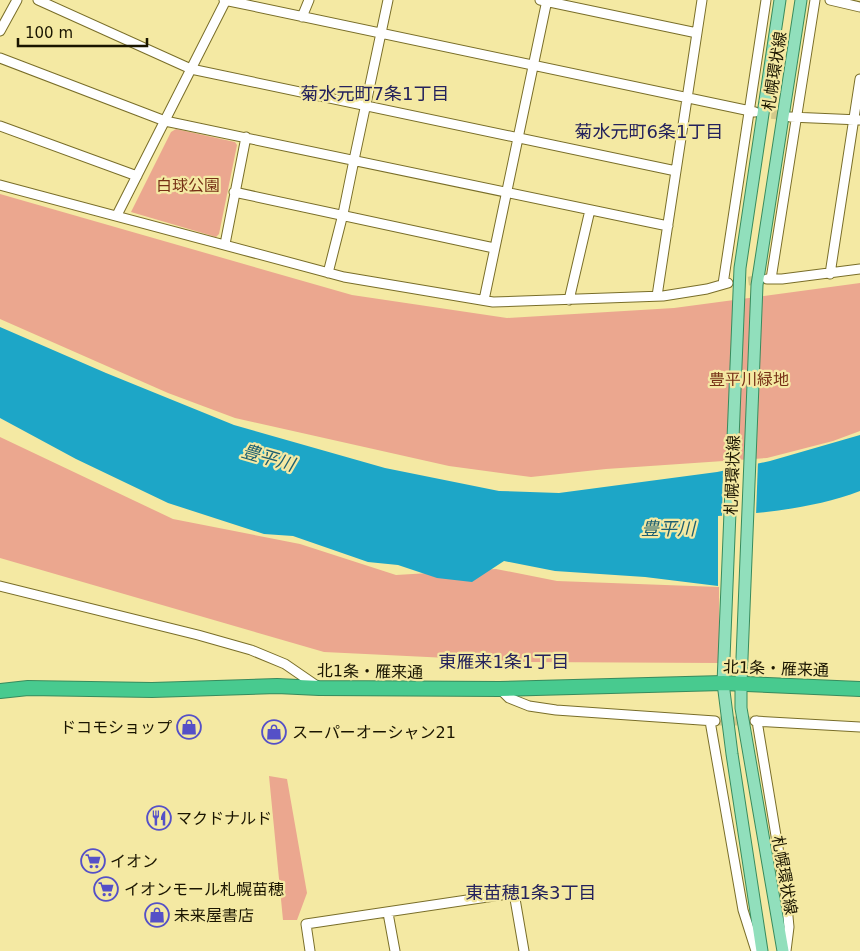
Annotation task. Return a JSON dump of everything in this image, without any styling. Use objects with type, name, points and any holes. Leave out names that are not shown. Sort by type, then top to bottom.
[{"type":"highway","name":"北1条・雁来通","points":[[0,691],[28,688],[152,690],[277,686],[500,689],[723,683],[860,689]]},
{"type":"main road","name":"札幌環状線","points":[[762,951],[730,745],[723,683],[740,268],[780,0]]},
{"type":"main road","name":"札幌環状線","points":[[784,951],[741,708],[741,683],[758,267],[801,0]]},
{"type":"street","points":[[0,31],[17,0]]},
{"type":"street","points":[[38,0],[191,69],[676,171]]},
{"type":"street","points":[[117,215],[225,0],[752,112]]},
{"type":"street","points":[[302,17],[309,0]]},
{"type":"street","points":[[328,273],[343,214],[388,0]]},
{"type":"street","points":[[484,300],[533,66],[544,0],[697,33]]},
{"type":"street","points":[[657,296],[702,0]]},
{"type":"street","points":[[0,185],[344,277],[493,302],[657,296],[707,289],[726,284],[752,112],[766,0]]},
{"type":"street","points":[[815,0],[793,117],[769,279],[860,270]]},
{"type":"street","points":[[830,0],[860,7]]},
{"type":"street","points":[[0,58],[165,121],[668,226]]},
{"type":"street","points":[[830,274],[857,120],[860,79]]},
{"type":"street","points":[[793,117],[857,120]]},
{"type":"street","points":[[0,126],[137,176]]},
{"type":"street","points":[[226,244],[234,192],[246,137]]},
{"type":"street","points":[[234,192],[494,248]]},
{"type":"street","points":[[569,300],[590,210]]},
{"type":"street","points":[[0,586],[251,650],[285,664],[319,688]]},
{"type":"street","points":[[500,689],[509,698],[529,706],[556,710],[713,721],[743,910],[756,951]]},
{"type":"street","points":[[784,951],[789,928],[786,896],[756,721],[860,727]]},
{"type":"street","points":[[310,951],[306,924],[514,893],[524,951]]},
{"type":"street","points":[[388,912],[395,951]]},
{"type":"green space","name":"白球公園","points":[[176,129],[235,142],[237,145],[219,234],[216,237],[131,212],[171,132]]},
{"type":"green space","name":"豊平川緑地","points":[[0,194],[352,295],[507,318],[674,308],[860,283],[860,431],[833,441],[767,458],[606,469],[531,477],[449,466],[235,418],[168,393],[0,319]]},
{"type":"green space","points":[[0,437],[173,519],[300,544],[396,575],[496,569],[557,581],[719,587],[719,663],[529,662],[324,652],[0,558]]},
{"type":"green space","points":[[269,776],[287,779],[307,893],[297,920],[283,920]]},
{"type":"water","name":"豊平川","points":[[0,327],[234,425],[385,468],[499,491],[559,493],[717,472],[770,461],[860,435],[860,491],[808,506],[718,516],[718,586],[645,577],[555,571],[504,561],[472,582],[437,578],[398,565],[368,562],[293,536],[264,534],[168,503],[76,459],[0,418]]},
{"type":"pier","points":[[758,461],[756,516],[722,518],[723,468]]},
{"type":"tunnel","points":[[758,113],[788,116]]},
{"type":"tunnel","points":[[735,283],[764,279]]},
{"type":"tunnel","points":[[715,721],[755,721]]},
{"type":"place","name":"ドコモショップ","points":[[189,727]]},
{"type":"place","name":"スーパーオーシャン21","points":[[274,732]]},
{"type":"place","name":"マクドナルド","points":[[159,818]]},
{"type":"place","name":"イオン","points":[[93,861]]},
{"type":"place","name":"イオンモール札幌苗穂","points":[[106,889]]},
{"type":"place","name":"未来屋書店","points":[[157,915]]},
{"type":"district","name":"菊水元町7条1丁目","points":[[375,94]]},
{"type":"district","name":"菊水元町6条1丁目","points":[[649,132]]},
{"type":"district","name":"東雁来1条1丁目","points":[[504,662]]},
{"type":"district","name":"東苗穂1条3丁目","points":[[531,893]]}]
